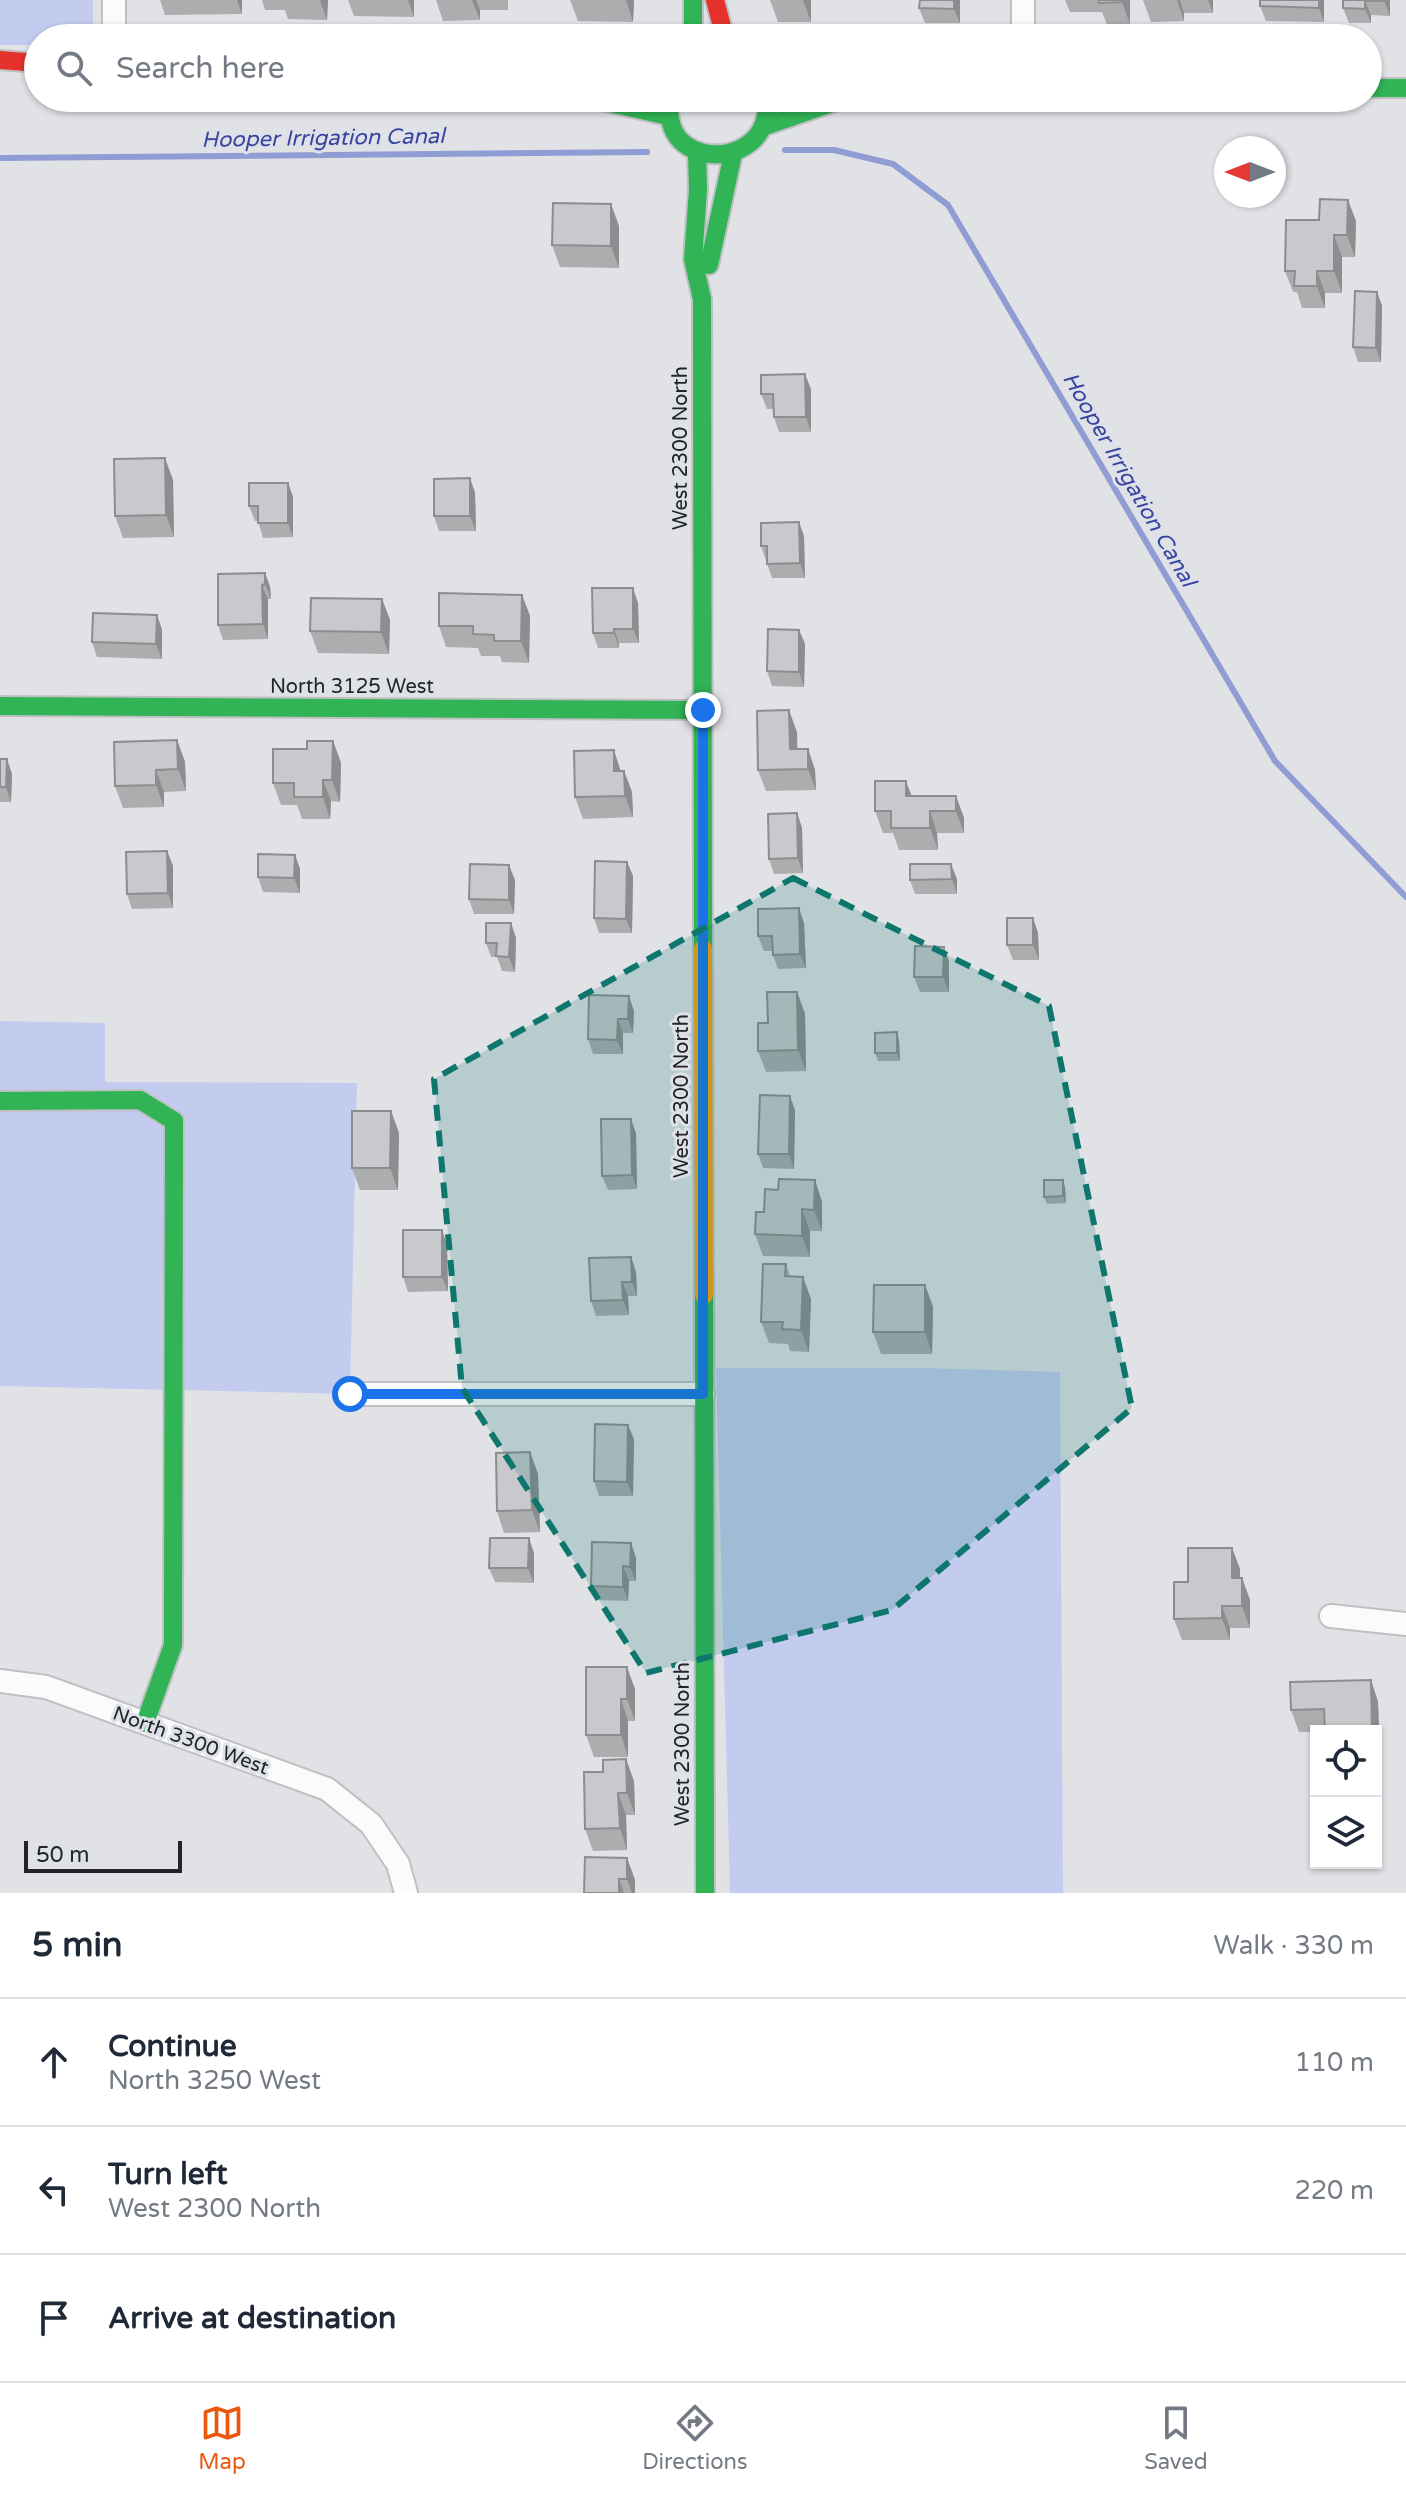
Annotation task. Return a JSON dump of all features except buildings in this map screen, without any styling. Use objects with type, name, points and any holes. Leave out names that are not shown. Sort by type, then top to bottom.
[{"type":"street","points":[[114,0],[114,24]]},
{"type":"street","points":[[693,0],[693,24]]},
{"type":"street","points":[[715,0],[721,24]]},
{"type":"street","points":[[1023,0],[1023,24]]},
{"type":"street","points":[[0,60],[24,62]]},
{"type":"street","points":[[1382,88],[1406,88]]},
{"type":"street","points":[[669,112],[674,131],[684,143],[697,152],[712,156],[733,154],[746,148],[765,126],[768,112]]},
{"type":"street","points":[[765,126],[806,112]]},
{"type":"street","name":"West 2300 North","points":[[697,152],[698,190],[693,259],[702,299]]},
{"type":"street","name":"West 2300 North","points":[[705,1893],[702,299],[733,154]]},
{"type":"street","name":"North 3125 West","points":[[0,706],[703,710]]},
{"type":"street","points":[[0,1101],[140,1100],[174,1121],[173,1645],[145,1723]]},
{"type":"street","points":[[350,1394],[703,1394]]},
{"type":"street","points":[[1331,1616],[1406,1624]]},
{"type":"street","name":"North 3300 West","points":[[0,1681],[46,1687],[327,1789],[371,1824],[398,1864],[406,1893]]},
{"type":"highlighted area","points":[[793,878],[1049,1006],[1132,1408],[892,1610],[646,1673],[462,1388],[434,1079]]},
{"type":"shaded area","points":[[0,0],[93,0],[93,24],[24,24],[24,45],[0,45]]},
{"type":"shaded area","points":[[0,1021],[105,1023],[105,1082],[357,1083],[350,1394],[0,1386]]},
{"type":"shaded area","points":[[716,1368],[1060,1372],[1063,1893],[730,1893]]},
{"type":"waterway","name":"Hooper Irrigation Canal","points":[[785,150],[834,150],[893,164],[948,205],[1275,761],[1406,897]]},
{"type":"waterway","name":"Hooper Irrigation Canal","points":[[0,158],[647,152]]},
{"type":"traffic: fast","points":[[693,0],[693,24]]},
{"type":"traffic: fast","points":[[1382,88],[1406,88]]},
{"type":"traffic: fast","points":[[650,112],[668,116]]},
{"type":"traffic: fast","points":[[669,112],[680,140],[702,153],[714,154],[727,153],[750,143],[758,134],[766,112]]},
{"type":"traffic: fast","points":[[765,126],[806,112]]},
{"type":"traffic: fast","points":[[697,152],[698,190],[693,259],[702,299],[703,949]]},
{"type":"traffic: fast","points":[[709,265],[733,154]]},
{"type":"traffic: fast","points":[[0,706],[703,710]]},
{"type":"traffic: fast","points":[[0,1101],[140,1100],[174,1121],[173,1645],[145,1723]]},
{"type":"traffic: fast","points":[[704,1295],[705,1893]]},
{"type":"traffic: slow","points":[[703,949],[704,1295]]},
{"type":"traffic: jam","points":[[715,0],[721,24]]},
{"type":"traffic: jam","points":[[0,60],[24,62]]},
{"type":"route","points":[[350,1394],[703,1394],[703,710]]}]
